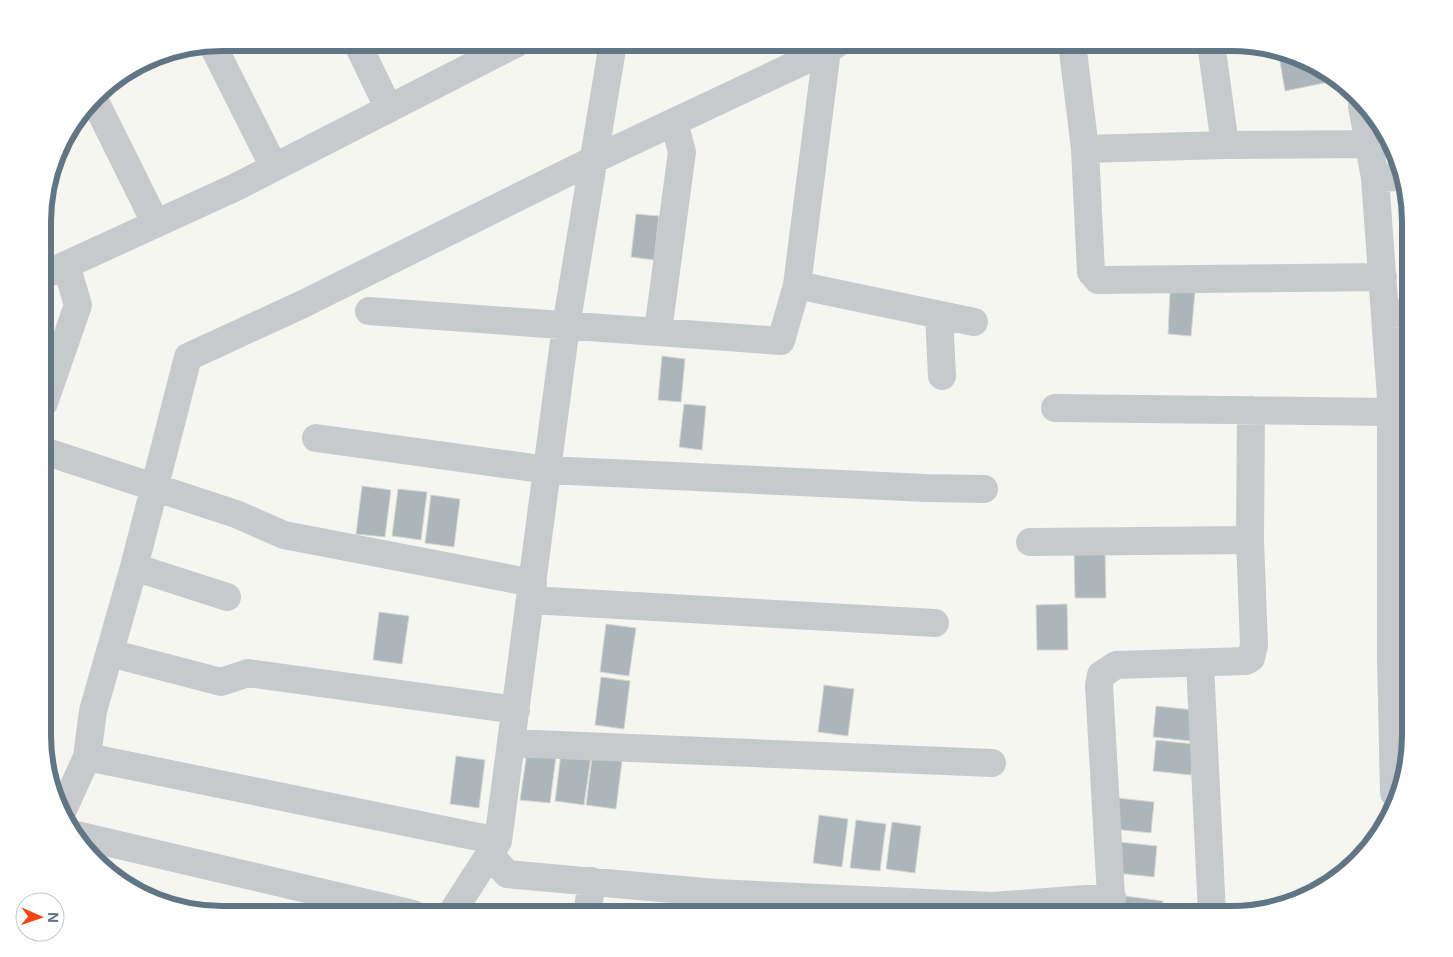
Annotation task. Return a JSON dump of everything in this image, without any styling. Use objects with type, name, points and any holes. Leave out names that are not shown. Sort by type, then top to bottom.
[{"type":"street","points":[[361,51],[389,109]]},
{"type":"street","points":[[51,383],[78,304],[55,270],[274,167],[499,51]]},
{"type":"street","points":[[456,906],[494,848],[516,710],[566,326],[611,51]]},
{"type":"street","points":[[66,804],[88,758],[93,711],[156,487],[188,357],[312,300],[593,160],[819,51]]},
{"type":"street","points":[[369,311],[781,341],[797,285],[830,51]]},
{"type":"street","points":[[1073,51],[1085,149],[1091,272],[1098,280],[1383,277]]},
{"type":"street","points":[[1212,51],[1225,144]]},
{"type":"street","points":[[216,52],[274,167]]},
{"type":"street","points":[[97,106],[156,224]]},
{"type":"street","points":[[1364,115],[1369,144],[1388,178],[1383,277],[1398,313],[1397,397],[1401,475],[1401,648]]},
{"type":"street","points":[[658,331],[682,152],[674,122]]},
{"type":"street","points":[[1085,149],[1225,144],[1369,144]]},
{"type":"street","points":[[797,285],[974,322]]},
{"type":"street","points":[[939,315],[942,376]]},
{"type":"street","points":[[1055,408],[1251,410],[1397,397]]},
{"type":"street","points":[[1112,905],[1099,685],[1101,675],[1116,665],[1246,661],[1254,652],[1250,540],[1251,410]]},
{"type":"street","points":[[316,438],[548,470],[926,488],[984,489]]},
{"type":"street","points":[[51,453],[236,514],[284,536],[531,592],[935,623]]},
{"type":"street","points":[[1030,542],[1250,540]]},
{"type":"street","points":[[134,567],[227,597]]},
{"type":"street","points":[[110,653],[222,682],[248,673],[516,710]]},
{"type":"street","points":[[1200,663],[1212,905]]},
{"type":"street","points":[[1396,777],[1401,735]]},
{"type":"street","points":[[511,743],[992,763]]},
{"type":"street","points":[[88,758],[494,848]]},
{"type":"street","points":[[85,836],[379,906]]},
{"type":"street","points":[[494,848],[507,874],[835,905]]},
{"type":"street","points":[[588,906],[592,881]]},
{"type":"building","points":[[1279,58],[1296,64],[1329,82],[1285,91]]},
{"type":"building","points":[[636,214],[659,216],[654,260],[631,257]]},
{"type":"building","points":[[1170,291],[1195,292],[1191,336],[1168,334]]},
{"type":"building","points":[[662,356],[685,359],[681,402],[658,400]]},
{"type":"building","points":[[684,404],[706,406],[702,450],[679,447]]},
{"type":"building","points":[[362,486],[391,490],[385,537],[356,534]]},
{"type":"building","points":[[398,489],[427,492],[421,540],[392,536]]},
{"type":"building","points":[[431,495],[460,499],[454,547],[425,543]]},
{"type":"building","points":[[1105,552],[1106,598],[1075,598],[1074,553]]},
{"type":"building","points":[[1067,604],[1068,650],[1037,650],[1036,605]]},
{"type":"building","points":[[379,612],[409,616],[402,664],[373,660]]},
{"type":"building","points":[[606,624],[636,628],[629,676],[600,672]]},
{"type":"building","points":[[601,677],[630,681],[624,729],[595,725]]},
{"type":"building","points":[[824,685],[854,689],[848,736],[818,732]]},
{"type":"building","points":[[1156,706],[1194,710],[1190,741],[1153,737]]},
{"type":"building","points":[[1156,740],[1194,744],[1191,775],[1153,771]]},
{"type":"building","points":[[527,752],[556,756],[550,803],[520,800]]},
{"type":"building","points":[[561,753],[591,757],[584,805],[555,801]]},
{"type":"building","points":[[456,756],[485,760],[479,808],[450,804]]},
{"type":"building","points":[[592,757],[622,761],[616,809],[586,805]]},
{"type":"building","points":[[1117,798],[1154,802],[1151,833],[1113,829]]},
{"type":"building","points":[[819,815],[848,819],[842,867],[813,863]]},
{"type":"building","points":[[856,820],[886,824],[880,871],[850,868]]},
{"type":"building","points":[[892,822],[921,826],[915,873],[886,869]]},
{"type":"building","points":[[1119,842],[1157,846],[1154,877],[1116,873]]},
{"type":"building","points":[[1125,896],[1163,901],[1162,905],[1124,905]]},
{"type":"building","points":[[703,899],[741,903],[741,905],[703,906]]}]
